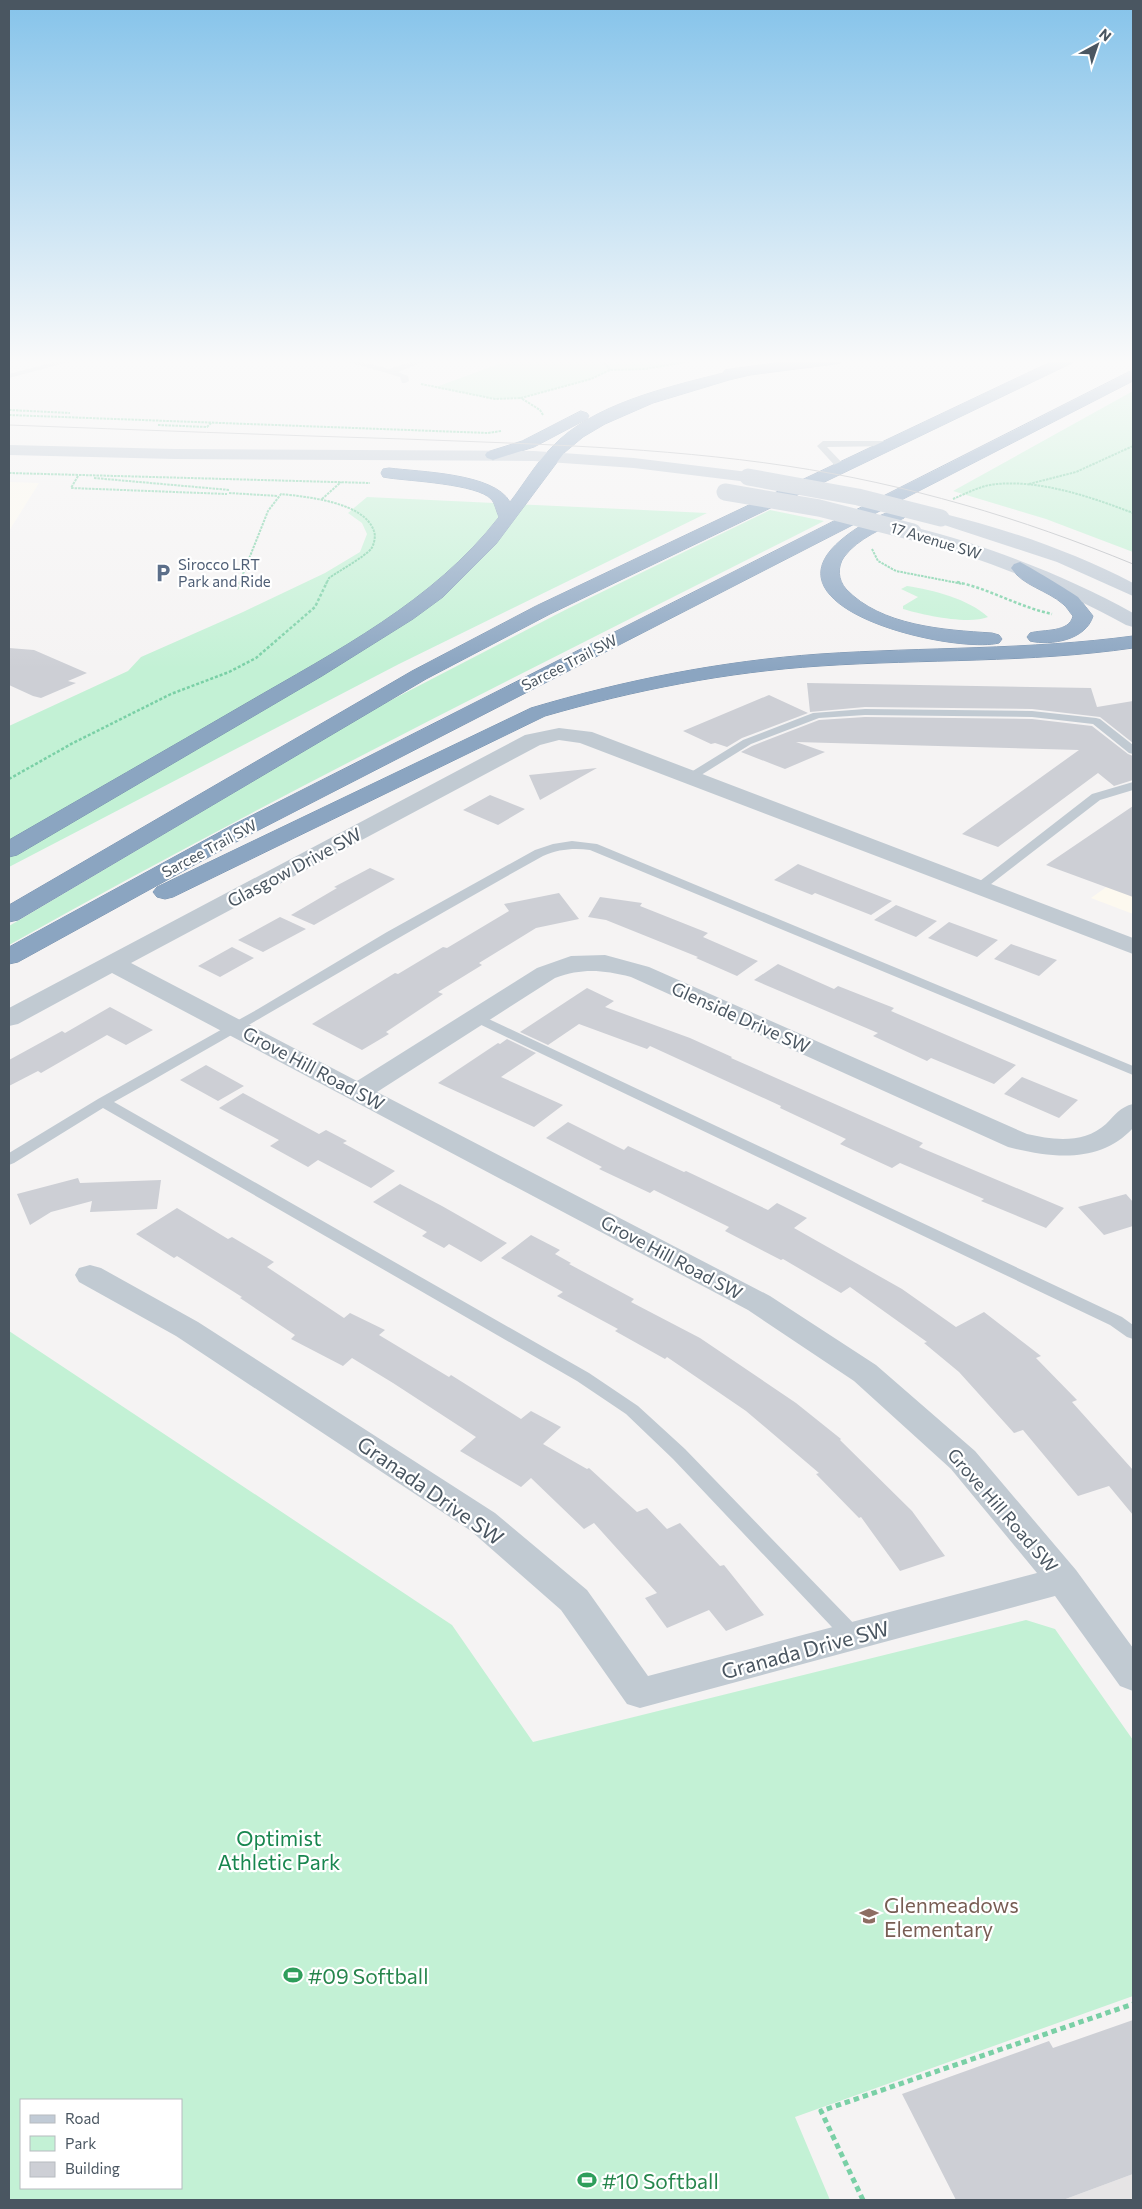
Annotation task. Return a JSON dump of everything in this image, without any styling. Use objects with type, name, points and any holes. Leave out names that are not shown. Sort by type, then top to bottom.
[{"type":"highway","points":[[9,850],[376,635],[436,593],[490,540],[548,463]]},
{"type":"highway","points":[[9,915],[460,652],[552,605],[849,463]]},
{"type":"highway","name":"Sarcee Trail SW","points":[[9,957],[248,827],[960,463]]},
{"type":"highway","points":[[991,463],[867,531],[843,549],[831,565],[832,583],[838,593],[853,606],[904,626],[935,633],[977,638],[1017,639],[1133,622]]},
{"type":"highway","points":[[389,473],[473,485],[491,490],[501,501],[507,516]]},
{"type":"highway","points":[[1020,568],[1029,576],[1070,600],[1083,616],[1080,625],[1066,633]]},
{"type":"highway","points":[[67,925],[134,906],[505,727],[538,712],[585,698],[684,676],[769,664],[821,660],[1036,653],[1133,642]]},
{"type":"highway","points":[[1036,653],[1066,658],[1133,661]]},
{"type":"main road","name":"17 Avenue SW","points":[[635,463],[748,477],[858,497],[941,518],[1012,540],[1066,560],[1133,590]]},
{"type":"main road","points":[[370,473],[493,473]]},
{"type":"main road","name":"17 Avenue SW","points":[[707,490],[819,508],[913,532],[1020,568],[1081,594],[1133,622]]},
{"type":"street","name":"Glasgow Drive SW","points":[[9,1018],[533,740],[558,734],[584,737],[689,777]]},
{"type":"street","points":[[689,777],[1133,948]]},
{"type":"street","name":"Glenside Drive SW","points":[[358,1092],[478,1018],[546,973],[571,964],[605,963],[640,972],[1018,1142],[1052,1149],[1080,1146],[1107,1136],[1133,1112]]},
{"type":"street","name":"Grove Hill Road SW","points":[[113,964],[237,1027],[759,1303],[865,1373],[963,1460],[1063,1580],[1133,1676]]},
{"type":"street","name":"Granada Drive SW","points":[[90,1275],[187,1329],[483,1522],[574,1600],[640,1693],[1063,1580]]},
{"type":"lane","points":[[837,463],[841,467]]},
{"type":"lane","points":[[689,777],[747,742],[818,715],[865,712],[1032,714],[1096,721],[1133,751]]},
{"type":"lane","points":[[977,888],[1096,797],[1133,786]]},
{"type":"lane","points":[[9,1160],[104,1102],[237,1027],[392,934],[539,853],[555,846],[574,844],[593,847],[1133,1071]]},
{"type":"lane","points":[[478,1018],[1116,1322],[1133,1333]]},
{"type":"lane","points":[[104,1102],[583,1377],[632,1410],[679,1454],[854,1637]]},
{"type":"path","points":[[1026,485],[1076,472],[1096,463]]},
{"type":"path","points":[[9,473],[342,482],[322,500]]},
{"type":"path","points":[[78,476],[124,482],[230,490],[224,498]]},
{"type":"path","points":[[9,779],[73,743],[150,704],[229,672],[256,658],[314,607],[325,584],[345,566],[365,555],[375,543],[376,530],[368,519],[342,506],[322,500],[280,495],[71,488],[78,476]]},
{"type":"path","points":[[237,589],[268,511],[280,495]]},
{"type":"path","points":[[863,2200],[821,2111],[1133,2004]]},
{"type":"shaded area","points":[[9,482],[39,483],[9,531]]},
{"type":"shaded area","points":[[1133,868],[1133,914],[1091,898]]},
{"type":"shaded area","points":[[1133,2174],[1133,2200],[1063,2200]]},
{"type":"green space","points":[[1003,463],[1133,463],[1133,552],[1046,519],[953,491]]},
{"type":"green space","points":[[367,497],[707,513],[399,664],[9,867],[9,726],[128,671],[141,657],[325,573],[360,552],[367,534],[362,523],[348,513]]},
{"type":"green space","points":[[770,510],[824,521],[312,781],[109,889],[9,945],[9,926],[374,709],[569,608]]},
{"type":"green space","points":[[907,586],[961,600],[988,617],[958,620],[903,609],[903,606],[918,597],[901,589]]},
{"type":"green space","name":"Optimist Athletic Park","points":[[9,1331],[452,1625],[533,1742],[1026,1620],[1055,1629],[1133,1740],[1133,1996],[795,2117],[830,2200],[9,2200]]},
{"type":"building","points":[[9,648],[34,650],[87,673],[68,681],[76,683],[41,698],[33,696],[9,685]]},
{"type":"building","points":[[807,683],[1091,688],[1097,707],[1133,701],[1133,743],[1100,717],[1032,709],[865,707],[810,712]]},
{"type":"building","points":[[769,695],[808,713],[742,738],[727,747],[715,743],[711,744],[683,731]]},
{"type":"building","points":[[865,717],[1032,719],[1092,726],[1133,756],[1133,780],[1114,786],[1098,773],[998,847],[962,834],[1079,750],[796,742],[825,752],[785,769],[741,752],[819,720]]},
{"type":"building","points":[[597,768],[540,800],[529,775]]},
{"type":"building","points":[[490,795],[525,809],[498,825],[463,810]]},
{"type":"building","points":[[1133,806],[1133,897],[1046,865]]},
{"type":"building","points":[[798,864],[892,901],[871,915],[815,893],[812,895],[774,880]]},
{"type":"building","points":[[370,868],[395,879],[314,925],[291,915],[337,888],[334,887]]},
{"type":"building","points":[[559,893],[579,919],[536,928],[479,963],[482,965],[438,992],[443,994],[386,1032],[389,1034],[362,1050],[312,1024],[395,973],[398,974],[443,947],[447,948],[509,911],[504,904]]},
{"type":"building","points":[[600,897],[642,903],[640,906],[708,933],[703,937],[758,961],[737,976],[696,958],[698,957],[606,920],[588,917]]},
{"type":"building","points":[[896,905],[937,921],[916,937],[874,920]]},
{"type":"building","points":[[280,917],[306,929],[263,952],[238,940]]},
{"type":"building","points":[[949,922],[998,940],[977,957],[928,938]]},
{"type":"building","points":[[1011,944],[1057,960],[1039,976],[994,959]]},
{"type":"building","points":[[232,947],[254,958],[220,977],[198,966]]},
{"type":"building","points":[[778,964],[834,989],[838,986],[894,1008],[891,1011],[1016,1065],[994,1084],[931,1058],[927,1061],[873,1036],[878,1033],[754,980]]},
{"type":"building","points":[[587,988],[614,1001],[605,1007],[690,1038],[923,1143],[919,1147],[1064,1208],[1046,1228],[981,1201],[984,1199],[900,1163],[892,1168],[840,1144],[846,1139],[780,1108],[781,1106],[650,1046],[647,1049],[579,1024],[548,1045],[520,1032]]},
{"type":"building","points":[[110,1007],[153,1030],[126,1045],[107,1035],[41,1073],[38,1071],[9,1086],[9,1060],[62,1031],[65,1033]]},
{"type":"building","points":[[507,1039],[536,1053],[501,1077],[563,1105],[534,1127],[438,1083]]},
{"type":"building","points":[[206,1065],[244,1086],[218,1101],[180,1080]]},
{"type":"building","points":[[1022,1077],[1078,1100],[1059,1118],[1004,1094]]},
{"type":"building","points":[[243,1093],[319,1134],[326,1130],[347,1141],[343,1143],[395,1171],[371,1188],[318,1160],[308,1167],[270,1146],[279,1140],[219,1108]]},
{"type":"building","points":[[568,1122],[624,1150],[628,1146],[768,1210],[777,1203],[807,1218],[794,1228],[902,1289],[956,1327],[984,1312],[1041,1356],[1036,1358],[1077,1400],[1072,1402],[1133,1470],[1133,1515],[1109,1486],[1078,1496],[1023,1430],[1014,1433],[959,1372],[924,1343],[927,1342],[850,1287],[841,1293],[783,1259],[781,1260],[725,1231],[729,1227],[654,1190],[650,1193],[599,1169],[602,1167],[546,1138]]},
{"type":"building","points":[[78,1178],[80,1183],[161,1180],[157,1209],[90,1212],[92,1201],[51,1212],[30,1225],[17,1194]]},
{"type":"building","points":[[400,1184],[507,1243],[481,1262],[449,1244],[444,1248],[422,1236],[427,1232],[373,1202]]},
{"type":"building","points":[[1126,1194],[1133,1202],[1133,1226],[1104,1235],[1078,1207]]},
{"type":"building","points":[[177,1208],[228,1239],[232,1237],[274,1262],[267,1267],[344,1318],[350,1313],[385,1330],[379,1335],[449,1377],[451,1375],[521,1419],[531,1411],[561,1427],[543,1444],[587,1469],[589,1468],[637,1512],[647,1508],[667,1529],[680,1523],[720,1566],[724,1565],[764,1615],[726,1631],[709,1610],[667,1628],[645,1598],[657,1593],[594,1523],[584,1529],[531,1478],[521,1487],[460,1451],[476,1437],[393,1383],[352,1358],[343,1366],[291,1339],[295,1335],[240,1298],[242,1297],[177,1256],[174,1258],[136,1234]]},
{"type":"building","points":[[531,1235],[560,1250],[555,1254],[571,1263],[569,1264],[634,1299],[631,1302],[700,1338],[796,1403],[841,1439],[912,1511],[945,1556],[900,1571],[861,1517],[859,1518],[816,1474],[819,1473],[746,1411],[667,1357],[665,1359],[615,1331],[618,1329],[557,1296],[563,1292],[501,1258]]},
{"type":"building","points":[[1133,2020],[1133,2174],[1063,2200],[956,2200],[902,2094],[1049,2041],[1053,2048]]},
{"type":"tram line","points":[[764,463],[832,473],[876,482],[963,504],[1049,532],[1133,564]]},
{"type":"place","name":"Sirocco LRT Park and Ride","points":[[163,573]]},
{"type":"place","name":"Glenmeadows Elementary","points":[[869,1916]]},
{"type":"place","name":"#09 Softball","points":[[293,1975]]},
{"type":"place","name":"#10 Softball","points":[[587,2180]]}]
